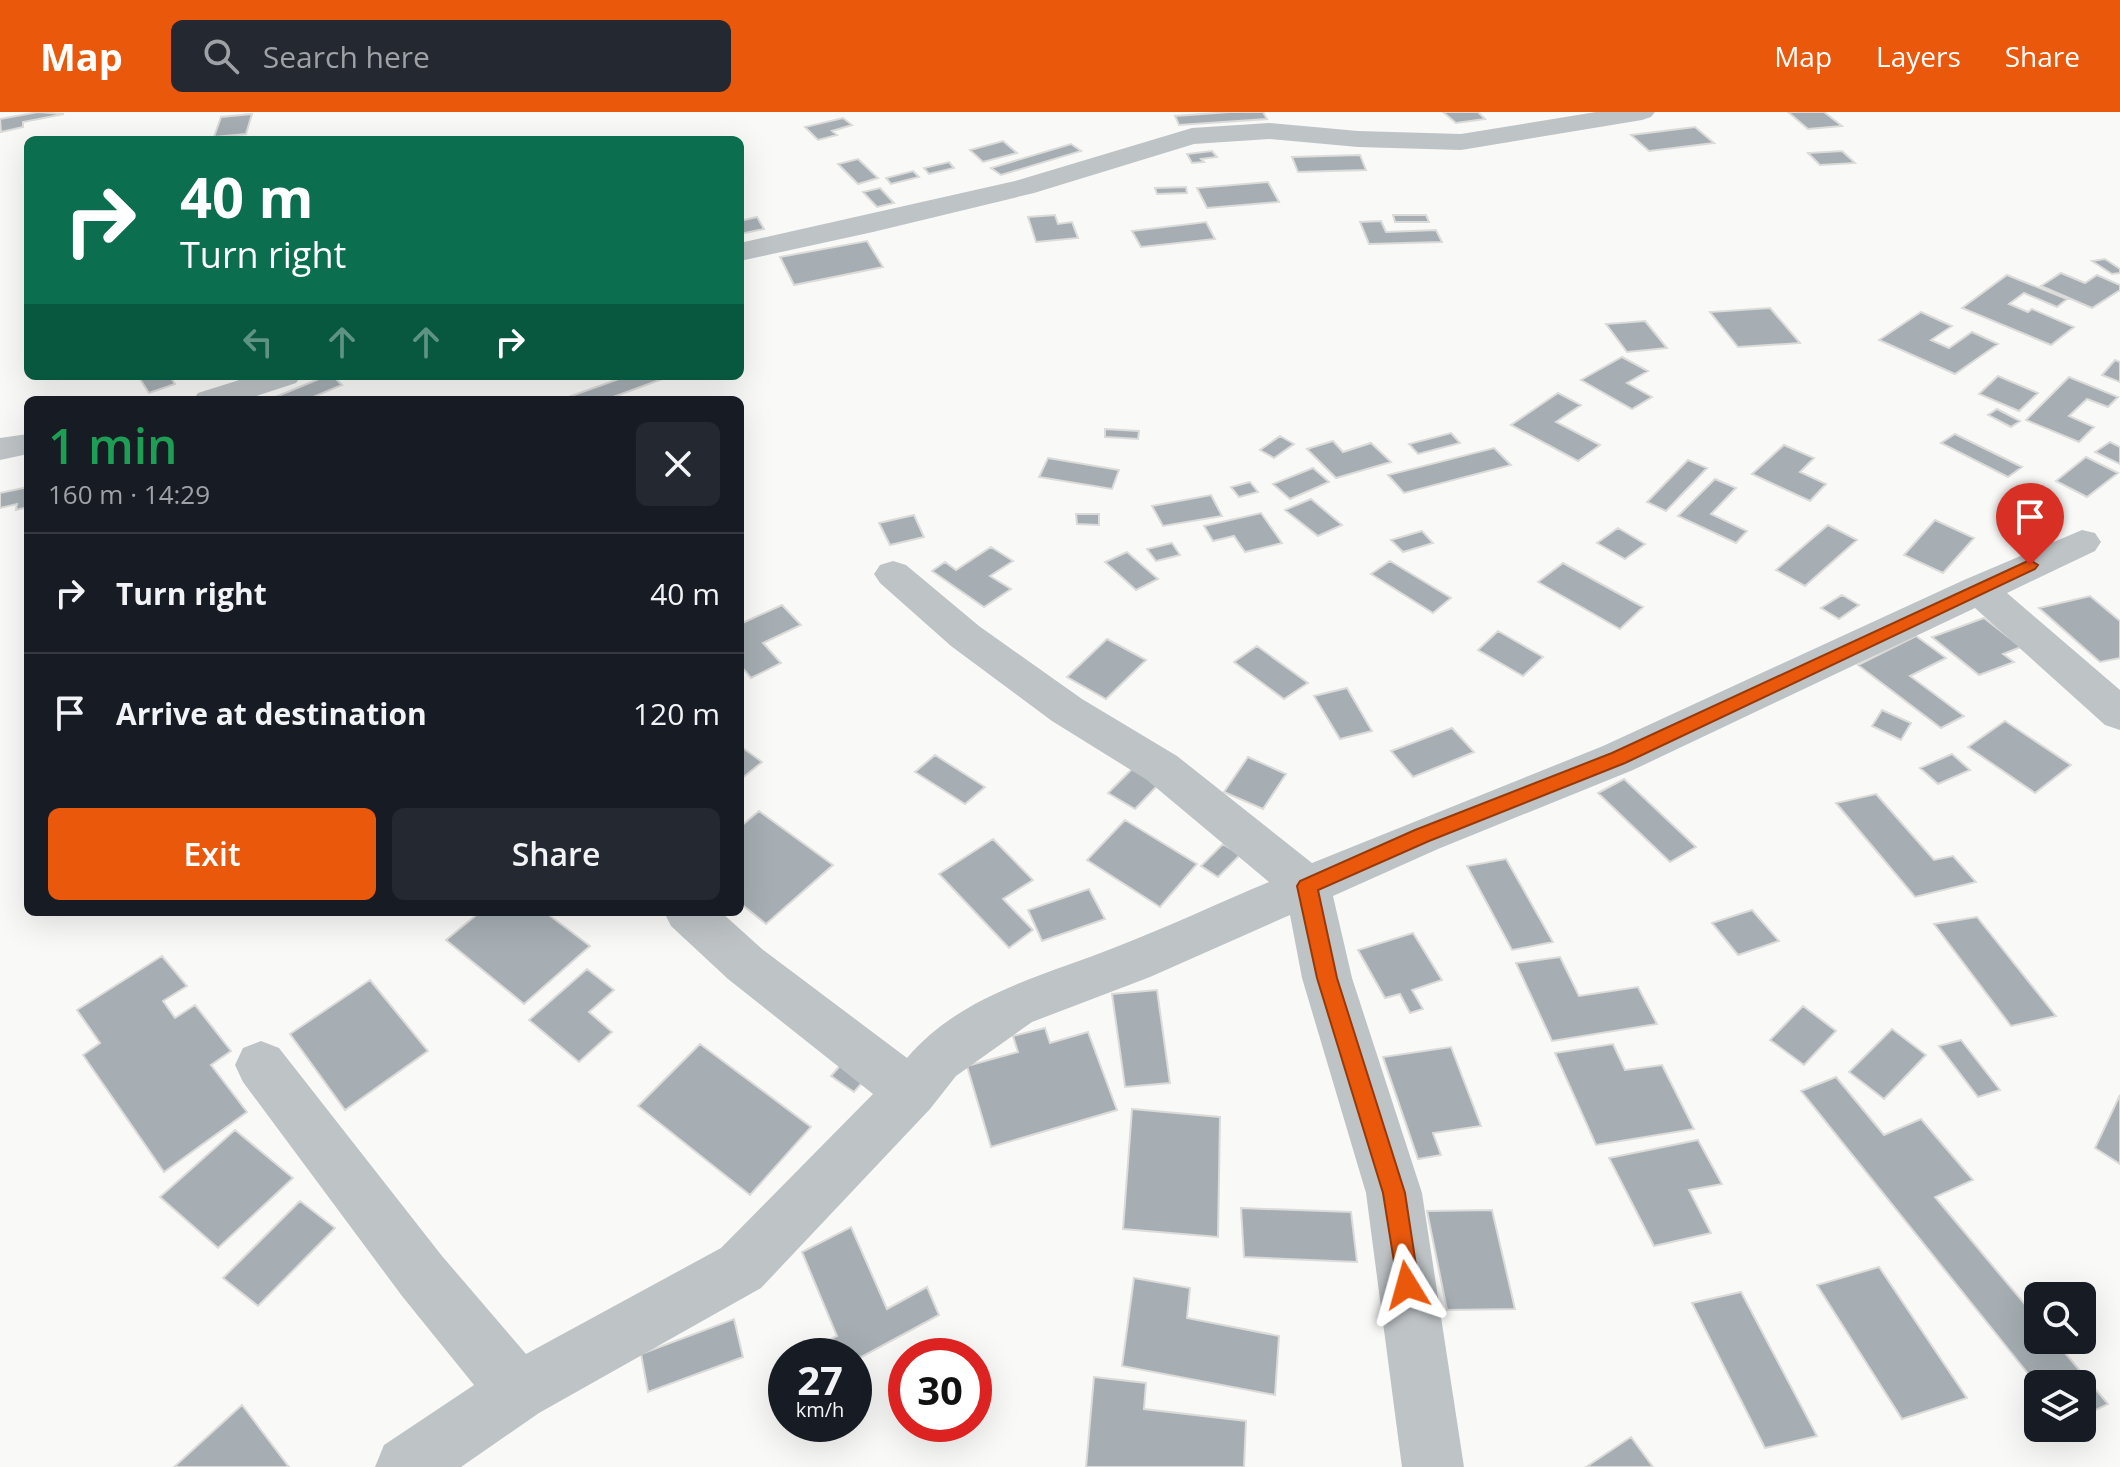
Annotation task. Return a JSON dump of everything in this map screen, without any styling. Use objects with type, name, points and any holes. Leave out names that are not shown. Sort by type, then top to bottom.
[{"type":"street","points":[[1269,131],[1349,112]]},
{"type":"street","points":[[744,251],[1024,187],[1192,136],[1269,131],[1358,139],[1461,142],[1642,112]]},
{"type":"street","points":[[222,396],[272,380]]},
{"type":"street","points":[[0,449],[24,445]]},
{"type":"street","points":[[406,1467],[518,1392],[741,1268],[911,1092],[938,1059],[1014,1006],[1133,962],[1422,836],[1618,758],[2082,542]]},
{"type":"street","points":[[893,574],[965,636],[1067,710],[1162,768],[1307,886],[1327,978],[1394,1193],[1433,1467]]},
{"type":"street","points":[[1978,589],[2120,714]]},
{"type":"street","points":[[692,916],[745,964],[911,1092]]},
{"type":"street","points":[[261,1065],[422,1276],[518,1392]]},
{"type":"building","points":[[38,112],[64,114],[23,122],[23,127],[1,132],[0,119]]},
{"type":"building","points":[[1263,112],[1267,119],[1179,125],[1175,116]]},
{"type":"building","points":[[1443,112],[1478,112],[1485,119],[1456,123]]},
{"type":"building","points":[[1788,112],[1824,112],[1842,126],[1808,129]]},
{"type":"building","points":[[252,114],[246,134],[214,136],[221,117]]},
{"type":"building","points":[[843,118],[852,125],[832,131],[837,135],[818,140],[805,127]]},
{"type":"building","points":[[1695,127],[1714,143],[1649,151],[1631,135]]},
{"type":"building","points":[[1003,141],[1017,153],[983,162],[970,150]]},
{"type":"building","points":[[1071,144],[1081,151],[1001,175],[991,168]]},
{"type":"building","points":[[1212,151],[1217,157],[1201,159],[1204,162],[1192,163],[1187,154]]},
{"type":"building","points":[[1842,151],[1855,163],[1820,165],[1808,153]]},
{"type":"building","points":[[1360,155],[1366,170],[1298,172],[1292,157]]},
{"type":"building","points":[[858,159],[878,178],[858,184],[838,164]]},
{"type":"building","points":[[949,162],[954,168],[929,174],[924,168]]},
{"type":"building","points":[[913,171],[919,177],[891,184],[886,178]]},
{"type":"building","points":[[1268,182],[1279,202],[1207,208],[1197,188]]},
{"type":"building","points":[[1186,187],[1187,193],[1157,194],[1155,188]]},
{"type":"building","points":[[880,188],[894,203],[877,207],[863,192]]},
{"type":"building","points":[[1055,215],[1058,224],[1072,222],[1078,238],[1036,242],[1028,217]]},
{"type":"building","points":[[1393,215],[1426,215],[1429,222],[1395,222]]},
{"type":"building","points":[[757,217],[764,229],[744,233],[744,220]]},
{"type":"building","points":[[1381,221],[1386,232],[1436,230],[1442,242],[1369,244],[1360,222]]},
{"type":"building","points":[[1206,222],[1215,239],[1141,247],[1132,231]]},
{"type":"building","points":[[867,241],[883,267],[794,285],[780,257]]},
{"type":"building","points":[[2105,259],[2120,269],[2120,273],[2112,274],[2092,261]]},
{"type":"building","points":[[2061,273],[2085,283],[2097,275],[2120,285],[2120,290],[2092,308],[2041,286]]},
{"type":"building","points":[[2007,275],[2067,299],[2057,307],[2024,293],[2009,304],[2028,312],[2032,309],[2074,327],[2051,345],[1962,308]]},
{"type":"building","points":[[1770,308],[1800,343],[1738,347],[1710,312]]},
{"type":"building","points":[[1921,312],[1952,326],[1931,340],[1949,348],[1972,332],[1998,344],[1955,374],[1879,340]]},
{"type":"building","points":[[1645,321],[1667,348],[1627,352],[1606,324]]},
{"type":"building","points":[[1622,357],[1648,371],[1627,383],[1652,397],[1632,409],[1581,380]]},
{"type":"building","points":[[2115,360],[2120,362],[2120,382],[2102,375]]},
{"type":"building","points":[[1998,376],[2038,393],[2019,411],[1979,394]]},
{"type":"building","points":[[2069,377],[2118,397],[2108,407],[2087,399],[2069,416],[2094,427],[2079,442],[2026,420]]},
{"type":"building","points":[[141,380],[172,380],[175,384],[149,393]]},
{"type":"building","points":[[316,380],[337,380],[342,385],[316,396],[278,396]]},
{"type":"building","points":[[616,380],[660,380],[616,396],[571,396]]},
{"type":"building","points":[[1558,393],[1581,405],[1556,422],[1600,445],[1578,461],[1511,425]]},
{"type":"building","points":[[1997,409],[2020,421],[2011,427],[1988,415]]},
{"type":"building","points":[[1105,429],[1139,431],[1138,439],[1105,437]]},
{"type":"building","points":[[1451,433],[1460,443],[1418,454],[1409,444]]},
{"type":"building","points":[[1955,434],[2022,467],[2008,477],[1941,443]]},
{"type":"building","points":[[1280,436],[1294,444],[1274,458],[1260,450]]},
{"type":"building","points":[[1333,441],[1343,452],[1371,443],[1391,462],[1336,478],[1307,449]]},
{"type":"building","points":[[2110,442],[2120,447],[2120,464],[2095,452]]},
{"type":"building","points":[[1784,445],[1814,458],[1800,472],[1826,484],[1810,501],[1752,474]]},
{"type":"building","points":[[1494,448],[1511,465],[1404,493],[1388,475]]},
{"type":"building","points":[[2086,457],[2118,473],[2087,497],[2056,481]]},
{"type":"building","points":[[1048,458],[1119,470],[1112,489],[1039,477]]},
{"type":"building","points":[[1688,460],[1707,468],[1666,511],[1647,502]]},
{"type":"building","points":[[1313,468],[1329,482],[1290,499],[1273,484]]},
{"type":"building","points":[[1715,479],[1736,488],[1711,514],[1747,531],[1736,543],[1678,516]]},
{"type":"building","points":[[1250,482],[1258,492],[1239,497],[1231,487]]},
{"type":"building","points":[[24,488],[24,508],[16,510],[17,504],[0,508],[0,493]]},
{"type":"building","points":[[1211,495],[1222,516],[1163,526],[1152,506]]},
{"type":"building","points":[[1311,499],[1342,525],[1318,536],[1285,510]]},
{"type":"building","points":[[1261,513],[1282,543],[1245,552],[1234,536],[1213,541],[1204,526]]},
{"type":"building","points":[[1076,514],[1099,514],[1099,525],[1077,524]]},
{"type":"building","points":[[914,515],[924,537],[890,545],[879,523]]},
{"type":"building","points":[[1935,520],[1974,538],[1943,573],[1904,555]]},
{"type":"building","points":[[1828,525],[1857,540],[1805,586],[1776,570]]},
{"type":"building","points":[[1618,528],[1645,544],[1625,559],[1597,543]]},
{"type":"building","points":[[1422,531],[1433,543],[1403,552],[1391,540]]},
{"type":"building","points":[[1172,543],[1180,555],[1156,561],[1147,549]]},
{"type":"building","points":[[991,547],[1013,561],[990,576],[1011,589],[984,607],[932,571],[945,562],[956,570]]},
{"type":"building","points":[[1127,552],[1158,579],[1136,590],[1105,562]]},
{"type":"building","points":[[1390,561],[1451,598],[1433,613],[1371,574]]},
{"type":"building","points":[[1563,563],[1643,607],[1620,629],[1538,582]]},
{"type":"building","points":[[1842,595],[1859,605],[1839,619],[1821,608]]},
{"type":"building","points":[[2090,596],[2120,621],[2120,658],[2100,662],[2039,608]]},
{"type":"building","points":[[782,605],[801,625],[763,643],[781,663],[751,678],[744,670],[744,622]]},
{"type":"building","points":[[1984,618],[2021,647],[2003,654],[2014,662],[1979,675],[1932,637]]},
{"type":"building","points":[[1498,631],[1543,657],[1523,676],[1478,650]]},
{"type":"building","points":[[1916,636],[1946,658],[1910,676],[1964,716],[1941,728],[1858,665]]},
{"type":"building","points":[[1107,639],[1146,660],[1106,699],[1067,677]]},
{"type":"building","points":[[1257,646],[1308,683],[1284,699],[1234,662]]},
{"type":"building","points":[[1347,688],[1372,731],[1340,739],[1314,696]]},
{"type":"building","points":[[1882,710],[1911,723],[1901,740],[1872,726]]},
{"type":"building","points":[[2005,721],[2071,765],[2035,793],[1968,747]]},
{"type":"building","points":[[1452,728],[1474,752],[1413,777],[1391,751]]},
{"type":"building","points":[[744,749],[762,762],[744,777]]},
{"type":"building","points":[[1952,754],[1970,770],[1938,784],[1920,768]]},
{"type":"building","points":[[935,755],[985,787],[965,804],[915,772]]},
{"type":"building","points":[[1248,757],[1286,774],[1263,809],[1224,792]]},
{"type":"building","points":[[1133,768],[1159,784],[1135,809],[1108,793]]},
{"type":"building","points":[[1624,779],[1696,847],[1670,862],[1598,793]]},
{"type":"building","points":[[1876,794],[1934,860],[1953,856],[1976,882],[1915,897],[1836,803]]},
{"type":"building","points":[[759,811],[833,865],[766,924],[744,906],[744,824]]},
{"type":"building","points":[[1125,820],[1197,864],[1160,907],[1087,860]]},
{"type":"building","points":[[993,839],[1033,880],[1003,899],[1033,930],[1009,948],[939,874]]},
{"type":"building","points":[[1223,844],[1240,855],[1218,877],[1201,866]]},
{"type":"building","points":[[1506,859],[1553,942],[1512,950],[1467,866]]},
{"type":"building","points":[[1089,889],[1105,919],[1042,941],[1028,910]]},
{"type":"building","points":[[1752,910],[1779,941],[1738,955],[1712,923]]},
{"type":"building","points":[[475,916],[550,916],[590,946],[524,1004],[446,940]]},
{"type":"building","points":[[1977,917],[2056,1016],[2011,1026],[1934,924]]},
{"type":"building","points":[[1413,933],[1442,980],[1412,990],[1423,1009],[1410,1013],[1400,994],[1385,998],[1358,950]]},
{"type":"building","points":[[162,956],[187,986],[163,1001],[175,1018],[195,1005],[231,1051],[211,1065],[247,1112],[164,1172],[83,1055],[100,1043],[77,1010]]},
{"type":"building","points":[[1560,957],[1579,996],[1638,987],[1657,1024],[1552,1041],[1516,963]]},
{"type":"building","points":[[587,969],[614,990],[589,1012],[612,1032],[579,1062],[529,1020]]},
{"type":"building","points":[[370,980],[428,1051],[345,1110],[290,1034]]},
{"type":"building","points":[[1157,990],[1170,1083],[1125,1087],[1112,994]]},
{"type":"building","points":[[1803,1006],[1836,1031],[1804,1065],[1770,1040]]},
{"type":"building","points":[[1045,1028],[1050,1043],[1088,1032],[1117,1110],[991,1147],[967,1066],[1018,1052],[1013,1036]]},
{"type":"building","points":[[1892,1029],[1926,1055],[1884,1099],[1849,1072]]},
{"type":"building","points":[[1961,1040],[2000,1090],[1978,1097],[1939,1046]]},
{"type":"building","points":[[700,1044],[811,1127],[750,1195],[638,1106]]},
{"type":"building","points":[[1613,1044],[1625,1070],[1662,1065],[1694,1129],[1596,1145],[1555,1053]]},
{"type":"building","points":[[1451,1047],[1481,1126],[1433,1133],[1441,1155],[1418,1159],[1383,1057]]},
{"type":"building","points":[[844,1061],[867,1077],[854,1092],[831,1076]]},
{"type":"building","points":[[1836,1077],[1884,1135],[1921,1119],[1973,1180],[1935,1197],[2024,1303],[2024,1354],[2066,1354],[2079,1370],[2025,1370],[1801,1091]]},
{"type":"building","points":[[2120,1095],[2120,1164],[2095,1148]]},
{"type":"building","points":[[1132,1109],[1220,1117],[1218,1237],[1123,1229]]},
{"type":"building","points":[[235,1130],[293,1178],[218,1248],[160,1197]]},
{"type":"building","points":[[1698,1140],[1722,1184],[1689,1190],[1711,1233],[1654,1246],[1609,1158]]},
{"type":"building","points":[[300,1201],[335,1228],[258,1306],[223,1278]]},
{"type":"building","points":[[1241,1208],[1351,1212],[1357,1262],[1244,1257]]},
{"type":"building","points":[[1492,1210],[1515,1309],[1447,1310],[1427,1211]]},
{"type":"building","points":[[851,1227],[887,1309],[927,1287],[939,1315],[896,1338],[888,1338],[888,1343],[872,1351],[872,1338],[833,1338],[837,1336],[802,1252]]},
{"type":"building","points":[[1879,1267],[1967,1398],[1902,1419],[1817,1285]]},
{"type":"building","points":[[1134,1278],[1190,1288],[1187,1318],[1279,1336],[1275,1395],[1122,1366]]},
{"type":"building","points":[[1741,1292],[1817,1436],[1765,1448],[1692,1303]]},
{"type":"building","points":[[734,1319],[743,1357],[648,1392],[641,1354]]},
{"type":"building","points":[[1094,1377],[1146,1383],[1144,1409],[1246,1421],[1244,1467],[1086,1467]]},
{"type":"building","points":[[2096,1390],[2108,1404],[2096,1410]]},
{"type":"building","points":[[242,1405],[289,1467],[174,1467]]},
{"type":"building","points":[[1631,1437],[1653,1467],[1586,1467]]},
{"type":"route","points":[[1407,1285],[1394,1193],[1327,978],[1307,886],[1422,836],[1618,758],[2030,565]]}]
